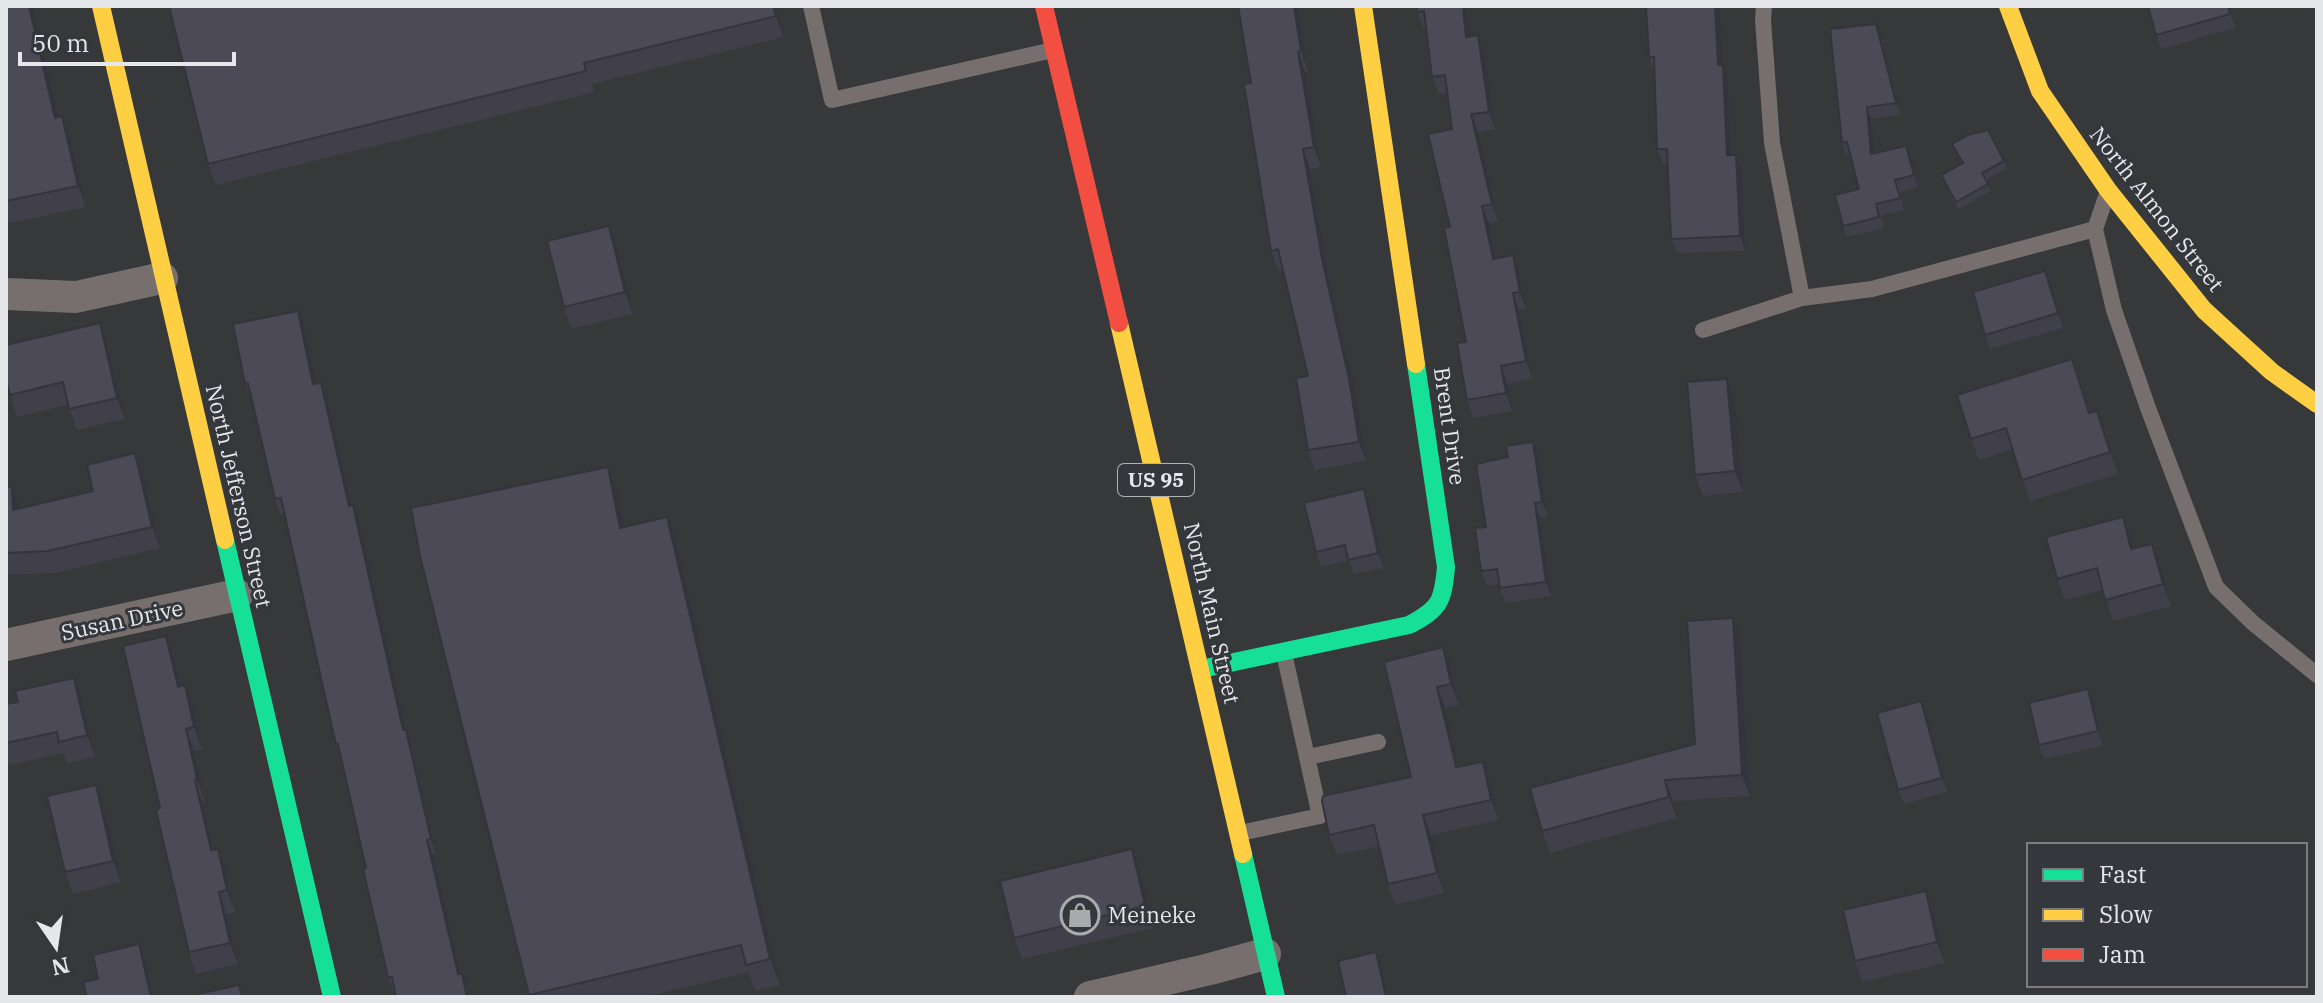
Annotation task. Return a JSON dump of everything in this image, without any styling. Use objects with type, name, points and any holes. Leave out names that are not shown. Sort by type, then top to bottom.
[{"type":"main road","name":"North Jefferson Street","points":[[101,6],[332,997]]},
{"type":"main road","name":"North Main Street","points":[[1044,6],[1276,997]]},
{"type":"main road","name":"Brent Drive","points":[[1201,669],[1409,625],[1433,613],[1444,594],[1446,567],[1363,6]]},
{"type":"main road","name":"North Almon Street","points":[[2008,6],[2040,91],[2108,190],[2204,310],[2272,372],[2317,404]]},
{"type":"street","points":[[6,294],[76,297],[162,278]]},
{"type":"street","name":"Susan Drive","points":[[6,645],[237,595]]},
{"type":"street","points":[[1105,995],[1265,954]]},
{"type":"lane","points":[[811,6],[832,100],[1053,50]]},
{"type":"lane","points":[[1764,6],[1772,143],[1802,298]]},
{"type":"lane","points":[[2108,190],[2095,229],[2114,310],[2216,587],[2253,623],[2317,675]]},
{"type":"lane","points":[[1703,330],[1802,298],[1872,289],[2095,229]]},
{"type":"lane","points":[[1238,833],[1320,816],[1283,651]]},
{"type":"lane","points":[[1308,757],[1378,742]]},
{"type":"building","points":[[6,6],[29,6],[55,118],[62,116],[78,186],[6,201]]},
{"type":"building","points":[[169,6],[773,6],[776,16],[584,63],[586,71],[208,164]]},
{"type":"building","points":[[1238,6],[1294,6],[1301,51],[1298,52],[1314,147],[1303,149],[1359,442],[1308,450],[1296,378],[1308,376],[1278,249],[1271,251],[1244,84],[1251,83]]},
{"type":"building","points":[[1417,6],[1463,6],[1466,37],[1478,35],[1489,112],[1471,114],[1492,204],[1482,206],[1493,259],[1513,255],[1520,292],[1513,293],[1526,361],[1501,366],[1506,393],[1467,400],[1457,343],[1466,342],[1444,228],[1450,227],[1428,134],[1452,129],[1445,75],[1432,77],[1424,11],[1417,12]]},
{"type":"building","points":[[1646,6],[1715,6],[1718,65],[1723,65],[1727,155],[1736,155],[1740,236],[1671,239],[1667,149],[1657,149],[1654,57],[1649,57]]},
{"type":"building","points":[[2148,6],[2228,6],[2230,14],[2156,35]]},
{"type":"building","points":[[1876,24],[1896,103],[1867,107],[1871,154],[1906,146],[1914,175],[1895,180],[1900,198],[1876,204],[1879,217],[1843,226],[1835,195],[1859,189],[1847,142],[1842,142],[1830,29]]},
{"type":"building","points":[[1988,130],[2004,161],[1982,173],[1988,184],[1956,202],[1941,175],[1963,163],[1952,144],[1968,135]]},
{"type":"building","points":[[609,226],[625,292],[564,307],[547,241]]},
{"type":"building","points":[[2045,271],[2058,313],[1985,335],[1973,292]]},
{"type":"building","points":[[298,311],[313,384],[321,383],[349,506],[353,505],[403,730],[406,730],[431,839],[427,840],[458,974],[462,974],[467,997],[396,997],[392,977],[388,977],[281,498],[275,499],[233,324]]},
{"type":"building","points":[[100,323],[117,398],[69,409],[63,382],[10,395],[6,379],[6,345]]},
{"type":"building","points":[[2072,359],[2089,413],[2097,411],[2110,452],[2022,480],[2006,428],[1971,439],[1957,395]]},
{"type":"building","points":[[1727,379],[1735,471],[1695,475],[1687,382]]},
{"type":"building","points":[[1533,442],[1542,502],[1535,503],[1546,582],[1500,588],[1497,569],[1481,571],[1475,528],[1486,527],[1476,464],[1508,457],[1506,446]]},
{"type":"building","points":[[135,453],[152,527],[48,551],[6,553],[6,487],[12,487],[13,510],[93,491],[87,465]]},
{"type":"building","points":[[608,467],[620,528],[667,517],[770,959],[746,965],[741,945],[529,995],[420,556],[411,508]]},
{"type":"building","points":[[1364,489],[1378,553],[1348,560],[1345,545],[1316,552],[1304,503]]},
{"type":"building","points":[[2123,517],[2131,549],[2152,544],[2163,584],[2105,600],[2097,568],[2057,579],[2046,537]]},
{"type":"building","points":[[1733,618],[1742,775],[1665,780],[1669,797],[1542,831],[1530,788],[1695,744],[1687,621]]},
{"type":"building","points":[[166,636],[178,687],[185,685],[194,727],[186,729],[195,780],[211,850],[218,849],[227,890],[219,892],[230,943],[189,952],[123,646]]},
{"type":"building","points":[[1443,647],[1451,684],[1437,687],[1456,767],[1483,762],[1491,800],[1423,815],[1437,873],[1388,884],[1374,825],[1329,835],[1323,796],[1411,777],[1384,662]]},
{"type":"building","points":[[74,678],[87,735],[59,742],[57,732],[6,743],[6,704],[18,702],[15,691]]},
{"type":"building","points":[[2088,689],[2098,731],[2039,745],[2029,703]]},
{"type":"building","points":[[1921,701],[1942,778],[1898,790],[1877,713]]},
{"type":"building","points":[[96,785],[113,861],[65,872],[47,796]]},
{"type":"building","points":[[1132,849],[1145,906],[1014,938],[1000,881]]},
{"type":"building","points":[[1926,891],[1937,942],[1855,961],[1843,910]]},
{"type":"building","points":[[139,944],[151,997],[87,997],[83,982],[98,979],[93,955]]},
{"type":"building","points":[[1376,952],[1386,997],[1346,997],[1338,961]]},
{"type":"building","points":[[239,985],[242,997],[199,997],[198,994]]},
{"type":"traffic: fast","points":[[1201,669],[1409,625],[1434,609],[1441,596],[1446,567],[1416,364]]},
{"type":"traffic: fast","points":[[225,540],[332,997]]},
{"type":"traffic: fast","points":[[1243,854],[1276,997]]},
{"type":"traffic: slow","points":[[101,6],[225,540]]},
{"type":"traffic: slow","points":[[1363,6],[1416,364]]},
{"type":"traffic: slow","points":[[2008,6],[2040,91],[2108,190],[2204,310],[2272,372],[2317,404]]},
{"type":"traffic: slow","points":[[1119,323],[1243,854]]},
{"type":"traffic: jam","points":[[1044,6],[1119,323]]},
{"type":"place","name":"Meineke","points":[[1080,915]]}]
